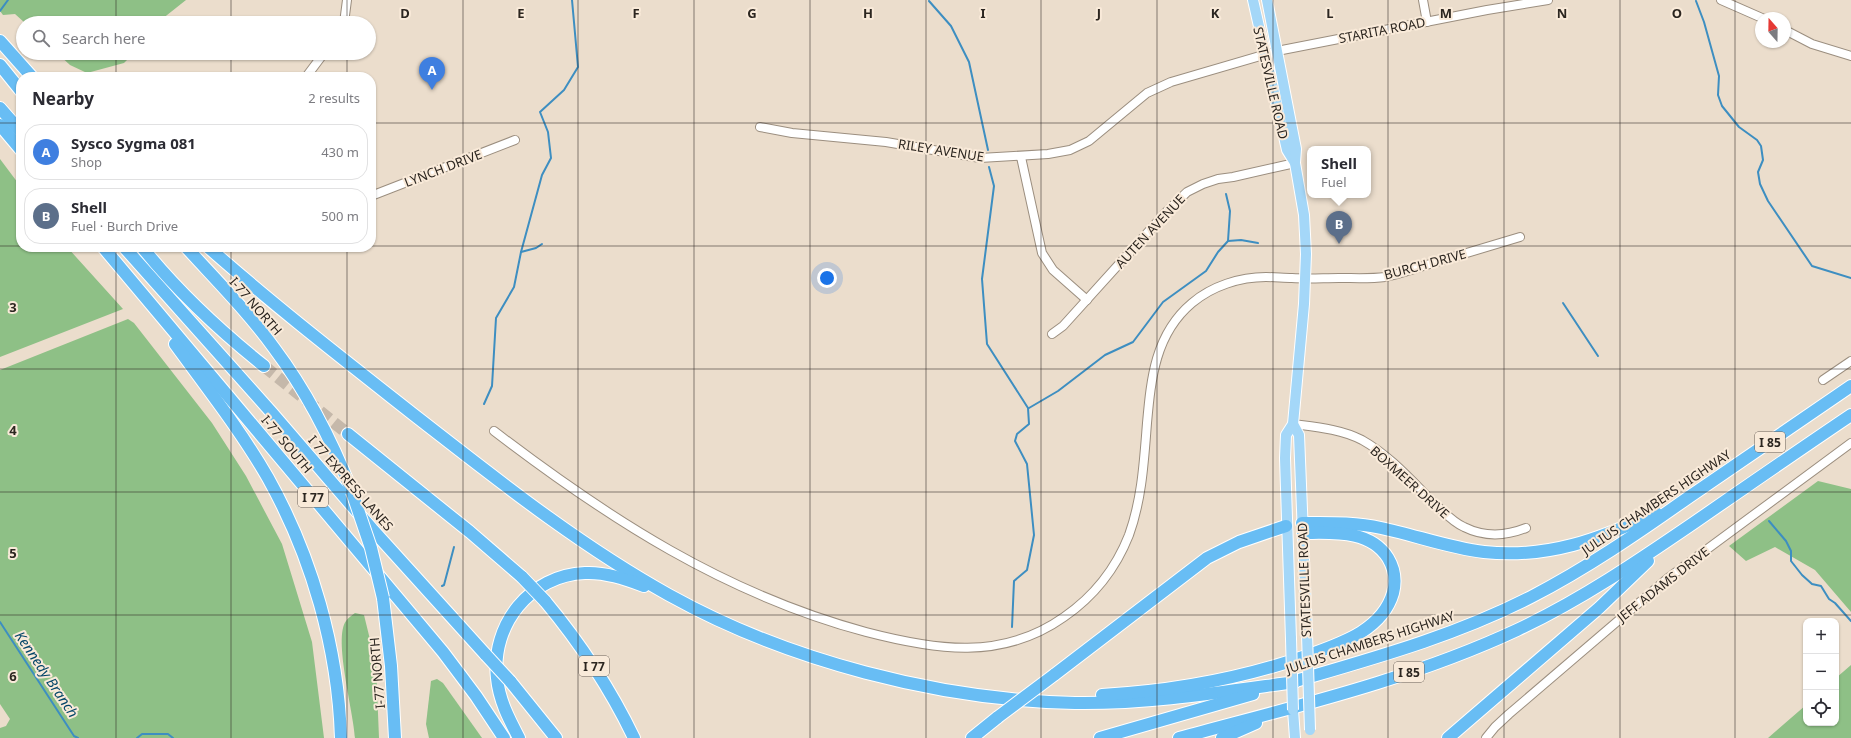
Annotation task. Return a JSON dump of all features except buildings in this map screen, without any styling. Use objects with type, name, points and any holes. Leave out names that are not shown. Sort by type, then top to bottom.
[{"type":"highway","points":[[0,41],[16,59]]},
{"type":"highway","points":[[17,60],[28,72]]},
{"type":"highway","points":[[0,65],[16,85]]},
{"type":"highway","points":[[0,108],[16,126]]},
{"type":"highway","points":[[0,124],[16,144]]},
{"type":"highway","name":"I-77 SOUTH","points":[[107,252],[431,637],[476,696],[504,738]]},
{"type":"highway","name":"I 77 EXPRESS LANES","points":[[128,252],[267,407],[377,534],[510,681],[556,738]]},
{"type":"highway","points":[[146,252],[186,298],[216,327],[264,366]]},
{"type":"highway","name":"I-77 NORTH","points":[[190,252],[263,333],[300,386],[328,437],[352,492],[371,548],[384,603],[391,666],[395,738]]},
{"type":"highway","points":[[214,252],[274,304],[527,503],[579,539],[668,594],[747,632],[828,662],[907,682],[999,696],[1055,702],[1123,702],[1174,698],[1295,682]]},
{"type":"highway","points":[[114,260],[238,431],[268,478],[286,514],[309,570],[326,626],[336,681],[341,738]]},
{"type":"highway","name":"JULIUS CHAMBERS HIGHWAY","points":[[1100,738],[1295,682],[1420,644],[1465,627],[1508,608],[1552,586],[1594,562],[1851,386]]},
{"type":"highway","name":"I 85","points":[[1179,738],[1296,706],[1410,672],[1451,658],[1502,637],[1585,594],[1670,539],[1851,415]]},
{"type":"highway","name":"I 77","points":[[348,434],[470,532],[522,577],[545,601],[592,663],[612,695],[634,738]]},
{"type":"highway","points":[[1302,528],[1356,524],[1392,530],[1469,550],[1496,553],[1525,553],[1564,548],[1604,536],[1688,498]]},
{"type":"highway","points":[[972,738],[1206,558],[1239,542],[1286,526]]},
{"type":"highway","points":[[999,696],[1092,695],[1189,686],[1232,678],[1278,666],[1349,639],[1373,623],[1389,604],[1394,583],[1394,575],[1390,561],[1377,546],[1365,538],[1302,528]]},
{"type":"highway","points":[[1448,738],[1600,608],[1670,539]]},
{"type":"highway","points":[[519,738],[498,689],[496,669],[497,650],[502,632],[520,602],[532,592],[561,577],[592,573],[624,579],[668,594]]},
{"type":"highway","points":[[384,603],[380,624],[387,738]]},
{"type":"highway","points":[[1222,738],[1296,706]]},
{"type":"highway","points":[[510,720],[522,738]]},
{"type":"main road","name":"STATESVILLE ROAD","points":[[1253,0],[1286,150],[1295,163]]},
{"type":"main road","name":"STATESVILLE ROAD","points":[[1267,0],[1296,149],[1295,163],[1304,215],[1305,278],[1293,424],[1286,435],[1285,480],[1294,737]]},
{"type":"main road","name":"STATESVILLE ROAD","points":[[1293,424],[1300,436],[1310,734]]},
{"type":"main road","points":[[1286,526],[1302,528]]},
{"type":"street","points":[[345,16],[347,0]]},
{"type":"street","points":[[1423,0],[1427,22]]},
{"type":"street","name":"STARITA ROAD","points":[[1264,54],[1548,0]]},
{"type":"street","points":[[1721,0],[1755,15]]},
{"type":"street","points":[[1791,33],[1812,44],[1851,56]]},
{"type":"street","name":"RILEY AVENUE","points":[[760,127],[792,133],[886,142],[980,158],[1021,157],[1065,152],[1089,141],[1147,93],[1161,86],[1264,54]]},
{"type":"street","points":[[310,72],[319,60]]},
{"type":"street","name":"LYNCH DRIVE","points":[[376,194],[515,140]]},
{"type":"street","points":[[1021,157],[1042,253],[1053,270],[1087,300]]},
{"type":"street","name":"AUTEN AVENUE","points":[[1052,334],[1064,326],[1167,211],[1187,192],[1218,179],[1295,163]]},
{"type":"street","name":"BURCH DRIVE","points":[[494,431],[572,489],[639,533],[699,566],[754,593],[826,620],[898,640],[948,648],[972,649],[995,646],[1034,634],[1063,618],[1091,595],[1117,560],[1130,531],[1140,493],[1154,364],[1161,344],[1177,317],[1200,297],[1216,287],[1256,277],[1305,278],[1387,276],[1520,237]]},
{"type":"street","points":[[1823,380],[1851,362]]},
{"type":"street","name":"BOXMEER DRIVE","points":[[1293,424],[1336,431],[1361,439],[1396,466],[1451,518],[1464,528],[1479,533],[1497,534],[1512,533],[1526,528]]},
{"type":"street","name":"JEFF ADAMS DRIVE","points":[[1486,738],[1509,714],[1668,578],[1851,443]]},
{"type":"green space","points":[[0,0],[186,0],[166,16],[17,16],[15,14],[3,15],[0,11]]},
{"type":"green space","points":[[65,60],[127,60],[124,63],[91,72],[85,72],[70,65]]},
{"type":"green space","points":[[0,159],[16,180],[16,252],[72,252],[123,309],[0,357]]},
{"type":"green space","points":[[128,319],[134,323],[212,423],[246,476],[282,544],[312,642],[324,738],[0,738],[0,728],[6,726],[10,719],[0,704],[0,370]]},
{"type":"green space","points":[[1818,481],[1851,489],[1851,612],[1815,570],[1775,547],[1746,561],[1729,546]]},
{"type":"green space","points":[[355,613],[364,615],[376,664],[379,738],[355,738],[345,676],[342,643],[343,630],[346,621]]},
{"type":"green space","points":[[1851,665],[1851,738],[1768,738],[1803,708],[1803,726],[1839,726],[1839,675]]},
{"type":"green space","points":[[437,679],[443,683],[482,738],[429,738],[426,724],[431,681]]},
{"type":"waterway","points":[[0,11],[8,0]]},
{"type":"waterway","points":[[484,404],[492,386],[496,318],[514,287],[521,252],[542,175],[551,158],[548,132],[540,112],[564,90],[578,67],[572,0]]},
{"type":"waterway","points":[[929,1],[951,26],[969,62],[988,150]]},
{"type":"waterway","points":[[1696,1],[1704,22],[1719,76],[1718,95],[1722,106],[1739,127],[1757,140],[1761,146],[1763,160],[1758,172],[1760,184],[1768,201],[1812,266],[1851,278]]},
{"type":"waterway","points":[[989,167],[994,186],[982,279],[987,344],[1028,408],[1029,424],[1017,434],[1015,441],[1027,464],[1034,535],[1027,570],[1014,581],[1012,627]]},
{"type":"waterway","points":[[1029,408],[1058,391],[1105,355],[1133,342],[1163,302],[1206,271],[1218,252],[1228,241],[1230,211],[1226,194]]},
{"type":"waterway","points":[[1228,241],[1241,240],[1258,243]]},
{"type":"waterway","points":[[521,252],[536,248],[542,244]]},
{"type":"waterway","points":[[1563,303],[1598,356]]},
{"type":"waterway","points":[[1769,521],[1786,541],[1791,551],[1791,561],[1802,575],[1812,584],[1821,586],[1829,599],[1835,603],[1851,621]]},
{"type":"waterway","points":[[442,586],[444,585],[454,547]]},
{"type":"waterway","name":"Kennedy Branch","points":[[0,622],[74,736],[78,738]]},
{"type":"waterway","name":"Kennedy Branch","points":[[137,738],[142,734],[168,734],[173,738]]},
{"type":"tunnel","points":[[264,366],[348,434]]},
{"type":"place","name":"Sysco Sygma 081","points":[[432,90]]},
{"type":"place","name":"Shell","points":[[1339,244]]}]
